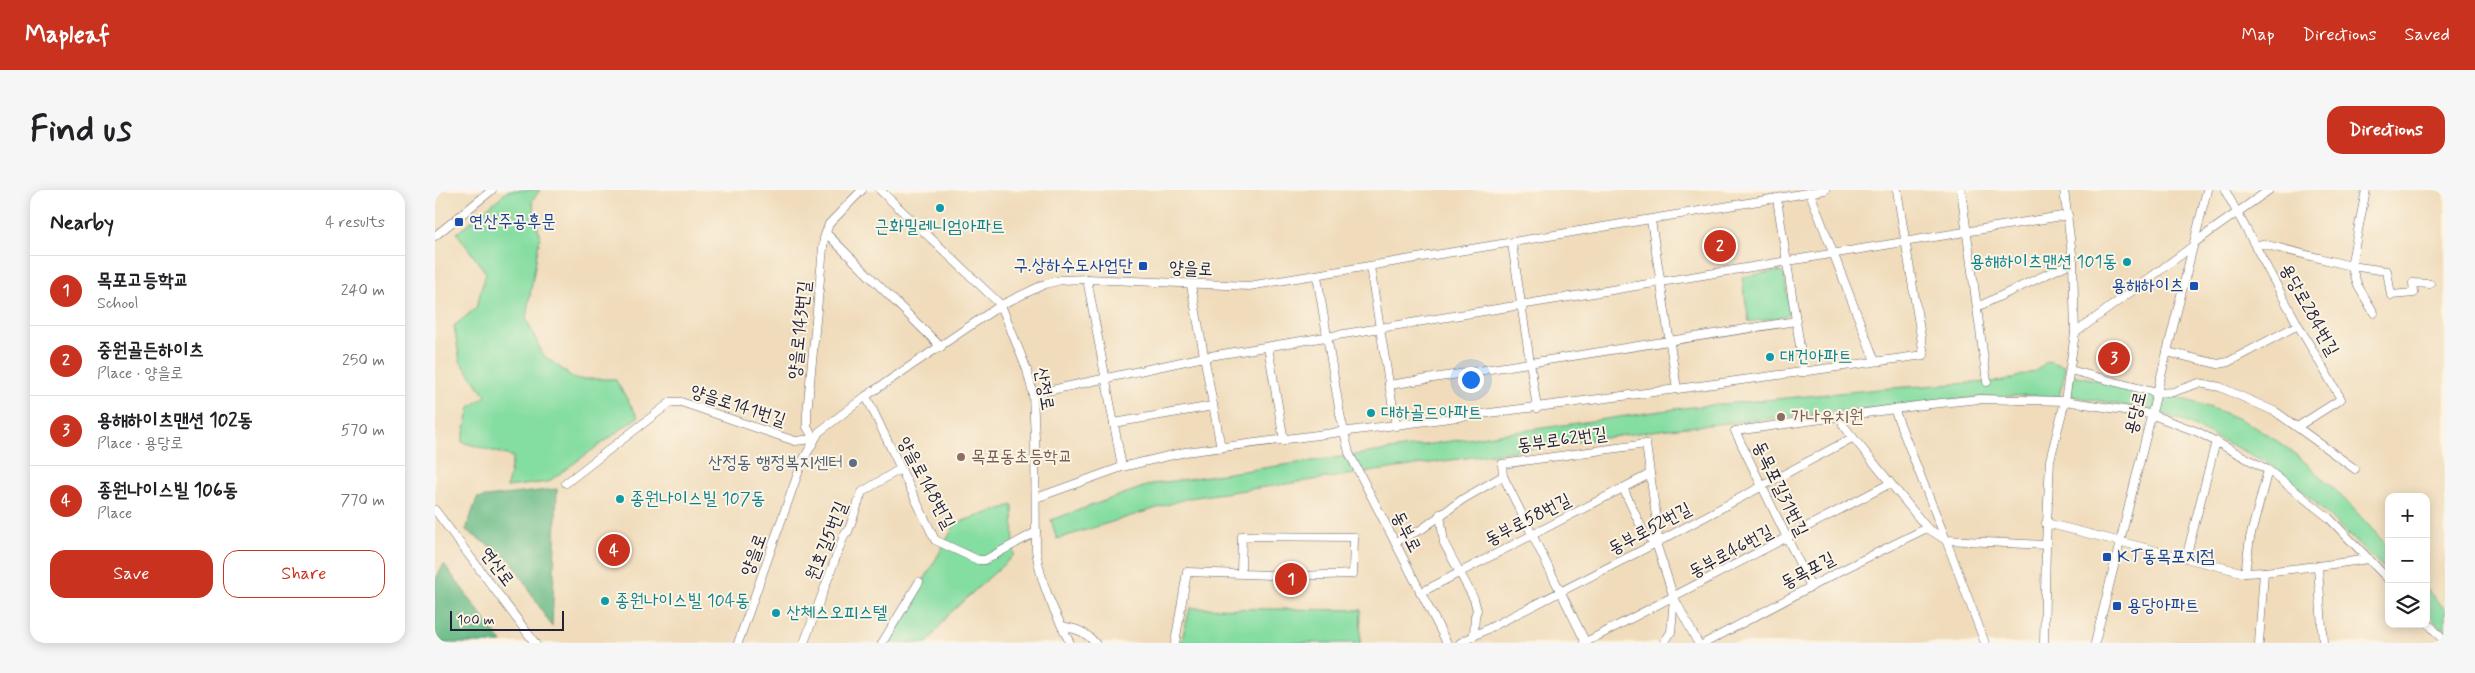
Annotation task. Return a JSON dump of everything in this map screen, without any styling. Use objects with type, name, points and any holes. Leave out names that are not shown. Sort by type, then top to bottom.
[{"type":"street","points":[[435,236],[492,190]]},
{"type":"street","name":"양을로143번길","points":[[813,439],[807,427],[807,413],[826,233],[829,224],[862,190]]},
{"type":"street","name":"산정로","points":[[881,190],[1001,305],[1027,370],[1033,394],[1036,550],[1041,580],[1070,643]]},
{"type":"street","name":"양을로","points":[[738,643],[802,462],[813,439],[829,423],[866,396],[1001,305],[1045,284],[1061,280],[1087,279],[1191,285],[1249,286],[1512,244],[1825,190]]},
{"type":"street","points":[[1036,498],[1122,467],[1185,452],[1677,390],[1924,355],[1897,190]]},
{"type":"street","points":[[1961,190],[1987,382]]},
{"type":"street","points":[[2044,643],[2046,523],[2051,460],[2065,400],[2075,333],[2073,262],[2065,190]]},
{"type":"street","name":"용당로","points":[[2095,643],[2207,190]]},
{"type":"street","name":"용당로284번길","points":[[2225,190],[2298,325],[2341,398],[2297,427]]},
{"type":"street","points":[[2075,333],[2269,190]]},
{"type":"street","points":[[2366,190],[2351,266],[2359,286],[2374,313]]},
{"type":"street","points":[[1810,193],[1875,362]]},
{"type":"street","points":[[1777,199],[1804,372]]},
{"type":"street","points":[[1033,394],[1204,357],[2068,215]]},
{"type":"street","points":[[1651,220],[1677,390]]},
{"type":"street","points":[[826,233],[941,347]]},
{"type":"street","points":[[1512,244],[1537,408]]},
{"type":"street","points":[[2256,245],[2263,244],[2351,266],[2387,271],[2391,295],[2414,293],[2413,283],[2430,284]]},
{"type":"street","points":[[1977,307],[2073,262]]},
{"type":"street","points":[[1370,267],[1396,426]]},
{"type":"street","name":"동부로","points":[[1317,276],[1344,433],[1353,461],[1447,643]]},
{"type":"street","points":[[1087,279],[1122,467]]},
{"type":"street","points":[[1191,285],[1221,448]]},
{"type":"street","points":[[1389,385],[1796,321]]},
{"type":"street","points":[[2167,352],[2218,364],[2228,362],[2298,325]]},
{"type":"street","points":[[1268,347],[1284,441]]},
{"type":"street","points":[[2070,370],[2157,393],[2173,392],[2199,383],[2220,386],[2275,412],[2355,468]]},
{"type":"street","name":"양을로148번길","points":[[866,396],[935,540],[977,560],[990,558],[1036,532]]},
{"type":"street","points":[[2046,545],[1946,540],[1927,528],[1889,484],[1852,438],[1843,425],[1842,417],[1894,409],[1980,400],[2065,400],[2151,414],[2198,432],[2269,470],[2329,517],[2385,576]]},
{"type":"street","name":"양을로141번길","points":[[566,483],[671,402],[681,402],[795,441],[813,439]]},
{"type":"street","points":[[1114,423],[1213,406]]},
{"type":"street","points":[[1894,409],[1985,643]]},
{"type":"street","name":"동목포길31번길","points":[[1811,588],[1735,431],[1842,417]]},
{"type":"street","name":"동부로52번길","points":[[1460,643],[1656,543],[1852,438]]},
{"type":"street","points":[[2186,558],[2216,441]]},
{"type":"street","name":"동부로62번길","points":[[1395,542],[1422,529],[1440,514],[1503,476],[1502,464],[1646,444],[1650,474]]},
{"type":"street","name":"원호길5번길","points":[[804,643],[862,492],[900,469]]},
{"type":"street","points":[[2245,573],[2250,538],[2269,470]]},
{"type":"street","points":[[1650,474],[1658,530],[1656,543],[1674,598],[1698,643]]},
{"type":"street","name":"동부로58번길","points":[[1420,593],[1650,474]]},
{"type":"street","points":[[1503,476],[1585,643]]},
{"type":"street","name":"동부로46번길","points":[[1585,643],[1788,539],[1889,484]]},
{"type":"street","points":[[1623,488],[1645,535],[1656,543]]},
{"type":"street","name":"연산로","points":[[435,510],[535,643]]},
{"type":"street","points":[[1440,514],[1444,543],[1474,599],[1477,610],[1474,635]]},
{"type":"street","points":[[2046,523],[2245,573],[2369,559]]},
{"type":"street","name":"동목포길","points":[[1705,643],[1927,528]]},
{"type":"street","points":[[1175,643],[1187,572],[1299,576],[1353,574],[1354,537],[1242,536],[1241,573]]},
{"type":"street","points":[[2318,566],[2323,643]]},
{"type":"street","points":[[2259,643],[2264,572]]},
{"type":"street","points":[[882,643],[919,582]]},
{"type":"street","points":[[1664,643],[1671,632],[1674,598]]},
{"type":"street","points":[[2430,625],[2445,642]]},
{"type":"street","points":[[1062,626],[1088,634],[1095,643]]},
{"type":"green space","points":[[509,190],[540,190],[532,201],[540,237],[526,318],[543,355],[575,379],[615,379],[638,417],[548,482],[507,487],[513,457],[462,442],[470,407],[486,396],[460,361],[454,326],[476,308],[486,273],[457,233]]},
{"type":"green space","points":[[1780,271],[1784,275],[1790,311],[1786,316],[1749,322],[1742,277]]},
{"type":"green space","points":[[2048,361],[2064,366],[2065,372],[2059,397],[2032,395],[1958,399],[1659,430],[1189,498],[1057,539],[1051,520],[1152,484],[1682,408],[1890,388],[2004,381],[2035,371]]},
{"type":"green space","points":[[2073,375],[2150,391],[2202,405],[2251,425],[2273,438],[2320,475],[2385,544],[2385,569],[2287,476],[2266,462],[2181,420],[2156,411],[2072,396],[2070,392]]},
{"type":"green space","points":[[557,489],[552,627],[512,562],[466,530],[477,498]]},
{"type":"green space","points":[[1013,505],[1014,555],[949,614],[927,643],[889,643],[956,523]]},
{"type":"green space","points":[[444,564],[502,643],[435,643],[435,580]]},
{"type":"green space","points":[[2430,593],[2445,609],[2445,632],[2430,617]]},
{"type":"green space","points":[[1190,608],[1361,610],[1360,643],[1181,643]]},
{"type":"place","name":"근화밀레니엄아파트","points":[[940,208]]},
{"type":"place","name":"연산주공후문","points":[[459,222]]},
{"type":"place","name":"중원골든하이츠","points":[[1720,246]]},
{"type":"place","name":"용해하이츠맨션 101동","points":[[2127,262]]},
{"type":"place","name":"구.상하수도사업단","points":[[1143,266]]},
{"type":"place","name":"용해하이츠","points":[[2194,286]]},
{"type":"place","name":"대건아파트","points":[[1770,357]]},
{"type":"place","name":"용해하이츠맨션 102동","points":[[2114,358]]},
{"type":"place","name":"대하골드아파트","points":[[1371,413]]},
{"type":"place","name":"가나유치원","points":[[1781,417]]},
{"type":"place","name":"목포동초등학교","points":[[961,457]]},
{"type":"place","name":"산정동 행정복지센터","points":[[853,463]]},
{"type":"place","name":"종원나이스빌 107동","points":[[620,499]]},
{"type":"place","name":"종원나이스빌 106동","points":[[614,550]]},
{"type":"place","name":"KT동목포지점","points":[[2107,557]]},
{"type":"place","name":"목포고등학교","points":[[1291,579]]},
{"type":"place","name":"종원나이스빌 104동","points":[[605,601]]},
{"type":"place","name":"용당아파트","points":[[2117,606]]},
{"type":"place","name":"산체스오피스텔","points":[[776,613]]}]
